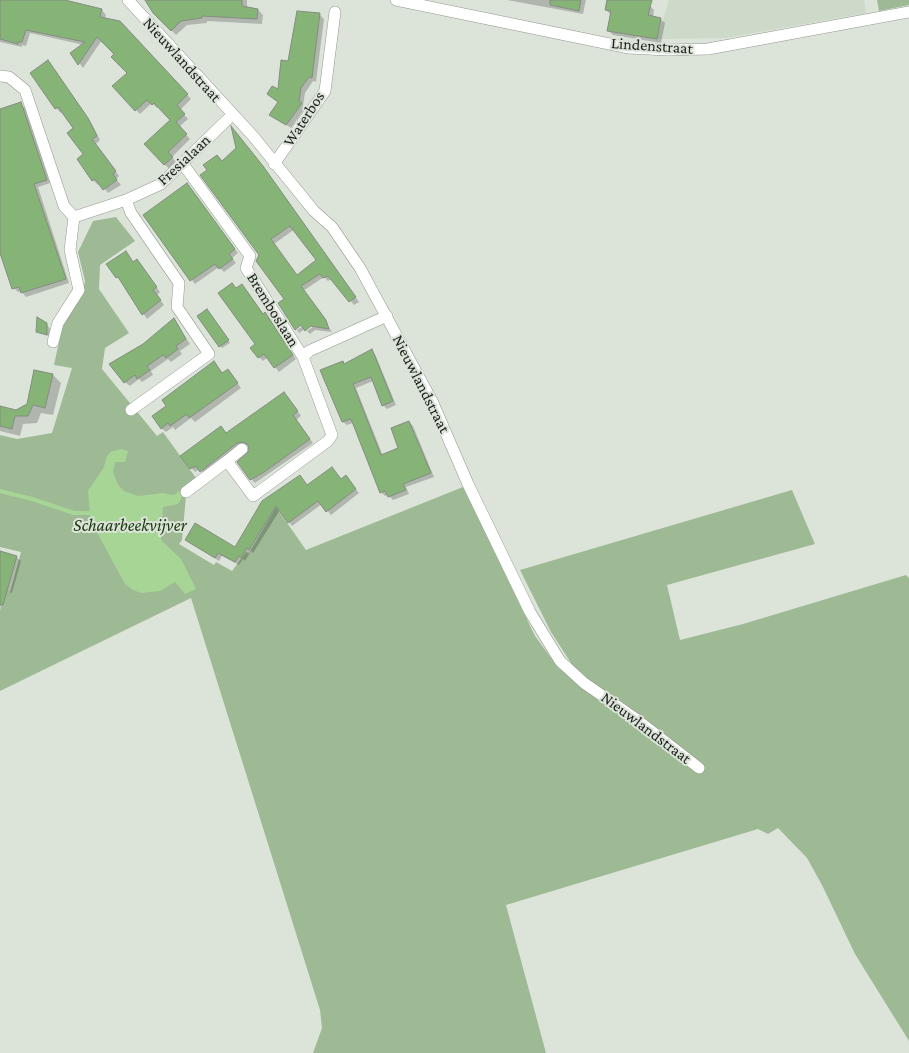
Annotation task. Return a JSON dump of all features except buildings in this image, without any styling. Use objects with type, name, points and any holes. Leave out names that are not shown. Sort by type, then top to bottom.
[{"type":"street","name":"Nieuwlandstraat","points":[[128,0],[253,136],[314,211],[332,227],[360,268],[432,401],[468,484],[530,612],[560,661],[584,683],[636,719],[699,768]]},
{"type":"street","name":"Lindenstraat","points":[[396,0],[629,48],[668,50],[708,49],[909,12]]},
{"type":"street","name":"Waterbos","points":[[274,164],[325,91],[335,12]]},
{"type":"street","points":[[0,76],[9,77],[25,90],[64,206],[74,217],[70,250],[79,290],[58,323],[53,342]]},
{"type":"street","name":"Fresialaan","points":[[74,217],[126,200],[161,184],[232,114]]},
{"type":"street","name":"Bremboslaan","points":[[183,164],[250,256],[246,268],[303,357]]},
{"type":"street","points":[[126,200],[131,214],[179,282],[178,307],[209,354],[131,410]]},
{"type":"street","points":[[226,461],[253,496],[328,441],[332,435],[303,357],[309,351],[387,316]]},
{"type":"street","points":[[186,492],[242,449]]},
{"type":"shaded area","points":[[669,0],[864,0],[866,13],[726,38],[657,39]]},
{"type":"shaded area","points":[[877,0],[909,0],[909,5],[879,11]]},
{"type":"shaded area","points":[[116,217],[135,241],[100,265],[99,289],[129,333],[105,348],[102,369],[157,436],[163,432],[196,478],[186,496],[182,540],[179,544],[214,565],[216,562],[232,571],[246,552],[249,553],[276,507],[306,550],[463,487],[535,636],[559,669],[571,663],[551,632],[520,570],[792,490],[815,544],[667,585],[680,640],[743,624],[906,575],[909,578],[909,1041],[855,954],[807,858],[778,828],[768,834],[758,829],[506,905],[546,1053],[313,1053],[322,1028],[320,1010],[191,598],[0,691],[0,610],[7,591],[10,592],[21,552],[0,547],[0,435],[17,439],[52,433],[72,368],[54,365],[63,323],[82,296],[85,281],[78,252],[93,221]]},
{"type":"water","name":"Schaarbeekvijver","points":[[121,449],[128,451],[125,462],[115,462],[113,472],[118,485],[124,491],[138,496],[163,493],[172,495],[178,491],[183,495],[178,504],[163,507],[161,540],[181,559],[196,589],[185,594],[175,582],[160,591],[141,593],[133,590],[125,584],[94,527],[90,516],[88,491],[104,467],[110,452]]},
{"type":"waterway","points":[[0,491],[74,513],[89,513]]}]
